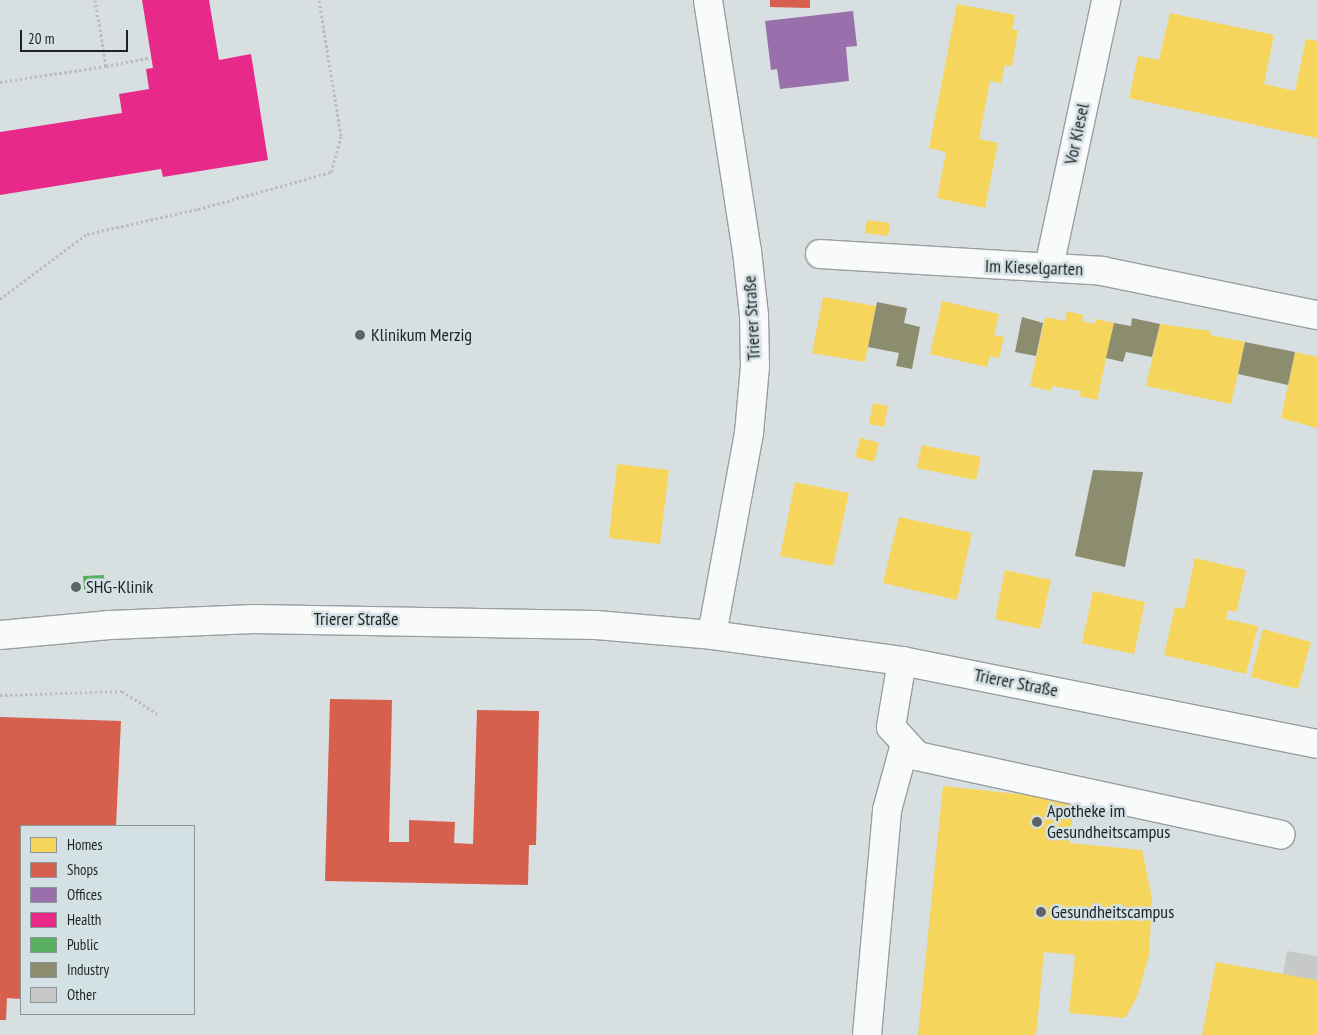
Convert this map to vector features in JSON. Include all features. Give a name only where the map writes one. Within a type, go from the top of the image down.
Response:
[{"type":"street","name":"Trierer Straße","points":[[708,0],[747,251],[754,315],[755,366],[748,433],[712,635]]},
{"type":"street","name":"Vor Kiesel","points":[[1049,267],[1106,0]]},
{"type":"street","name":"Im Kieselgarten","points":[[820,254],[1025,268],[1049,267],[1102,271],[1317,315]]},
{"type":"street","name":"Trierer Straße","points":[[0,634],[110,625],[283,619],[596,624],[712,635],[902,662],[1317,744]]},
{"type":"street","points":[[902,662],[891,727],[917,756],[1281,835]]},
{"type":"street","points":[[868,1035],[887,810],[905,744]]},
{"type":"path","points":[[95,0],[106,66]]},
{"type":"path","points":[[0,299],[86,234],[198,208],[331,172],[341,136],[319,0]]},
{"type":"path","points":[[0,82],[148,58]]},
{"type":"path","points":[[0,695],[122,691],[157,714]]},
{"type":"building: Homes","points":[[957,4],[1015,15],[1012,29],[1018,30],[1012,66],[1005,65],[1001,83],[990,81],[979,139],[998,143],[985,208],[937,198],[946,152],[929,148]]},
{"type":"building: Homes","points":[[1170,13],[1274,35],[1264,84],[1295,91],[1306,39],[1317,41],[1317,138],[1129,98],[1138,56],[1159,60]]},
{"type":"building: Homes","points":[[867,220],[890,223],[888,236],[865,233]]},
{"type":"building: Homes","points":[[823,297],[876,306],[865,362],[812,353]]},
{"type":"building: Homes","points":[[942,301],[999,314],[994,335],[1004,337],[999,358],[990,356],[987,367],[930,354]]},
{"type":"building: Homes","points":[[1067,311],[1083,315],[1082,321],[1095,324],[1096,319],[1114,323],[1097,400],[1079,396],[1081,391],[1052,386],[1051,391],[1030,386],[1045,317],[1065,321]]},
{"type":"building: Homes","points":[[1160,324],[1211,331],[1210,335],[1245,342],[1231,404],[1146,386]]},
{"type":"building: Homes","points":[[1295,352],[1317,357],[1317,428],[1281,418]]},
{"type":"building: Homes","points":[[873,403],[888,406],[884,427],[869,424]]},
{"type":"building: Homes","points":[[860,438],[879,443],[874,462],[855,457]]},
{"type":"building: Homes","points":[[922,445],[981,457],[976,480],[917,468]]},
{"type":"building: Homes","points":[[617,464],[669,470],[660,544],[609,538]]},
{"type":"building: Homes","points":[[795,482],[849,493],[833,566],[780,556]]},
{"type":"building: Homes","points":[[899,517],[972,533],[957,600],[883,583]]},
{"type":"building: Homes","points":[[1195,558],[1246,570],[1236,612],[1228,610],[1226,619],[1258,626],[1246,674],[1164,655],[1175,607],[1184,609]]},
{"type":"building: Homes","points":[[1005,570],[1051,580],[1040,629],[995,619]]},
{"type":"building: Homes","points":[[1093,591],[1145,602],[1134,654],[1082,643]]},
{"type":"building: Homes","points":[[1263,629],[1311,642],[1298,689],[1251,677]]},
{"type":"building: Homes","name":"Gesundheitscampus","points":[[943,786],[1074,800],[1070,843],[1142,850],[1152,898],[1149,955],[1137,997],[1125,1018],[1069,1013],[1075,955],[1044,952],[1036,1035],[918,1035]]},
{"type":"building: Homes","points":[[1216,962],[1317,980],[1317,1035],[1202,1035]]},
{"type":"building: Shops","points":[[770,0],[810,0],[810,8],[770,7]]},
{"type":"building: Shops","points":[[330,699],[392,700],[389,842],[409,842],[409,820],[455,822],[454,843],[473,844],[477,710],[539,711],[536,845],[529,845],[528,885],[325,881]]},
{"type":"building: Shops","points":[[0,717],[121,721],[116,825],[20,825],[20,999],[7,998],[6,1020],[0,1020]]},
{"type":"building: Offices","points":[[853,11],[857,46],[846,47],[849,81],[780,89],[777,69],[771,70],[765,21]]},
{"type":"building: Health","points":[[142,0],[209,0],[219,60],[251,54],[268,160],[163,177],[161,169],[0,195],[0,132],[122,113],[119,94],[149,89],[146,69],[153,68]]},
{"type":"building: Public","points":[[104,575],[105,588],[84,590],[83,576]]},
{"type":"building: Industry","points":[[877,302],[907,308],[904,323],[920,327],[912,369],[896,366],[899,353],[868,347]]},
{"type":"building: Industry","points":[[1022,317],[1043,323],[1036,356],[1015,352]]},
{"type":"building: Industry","points":[[1132,318],[1160,324],[1152,357],[1126,352],[1123,362],[1106,358],[1114,323],[1131,326]]},
{"type":"building: Industry","points":[[1245,342],[1295,352],[1288,385],[1238,374]]},
{"type":"building: Industry","points":[[1093,470],[1143,472],[1125,567],[1075,556]]},
{"type":"building: Other","points":[[1287,951],[1317,956],[1317,980],[1283,974]]},
{"type":"place","name":"Klinikum Merzig","points":[[360,335]]},
{"type":"place","name":"SHG-Klinik","points":[[76,587]]},
{"type":"place","name":"Apotheke im Gesundheitscampus","points":[[1037,822]]},
{"type":"place","name":"Gesundheitscampus","points":[[1041,912]]}]
